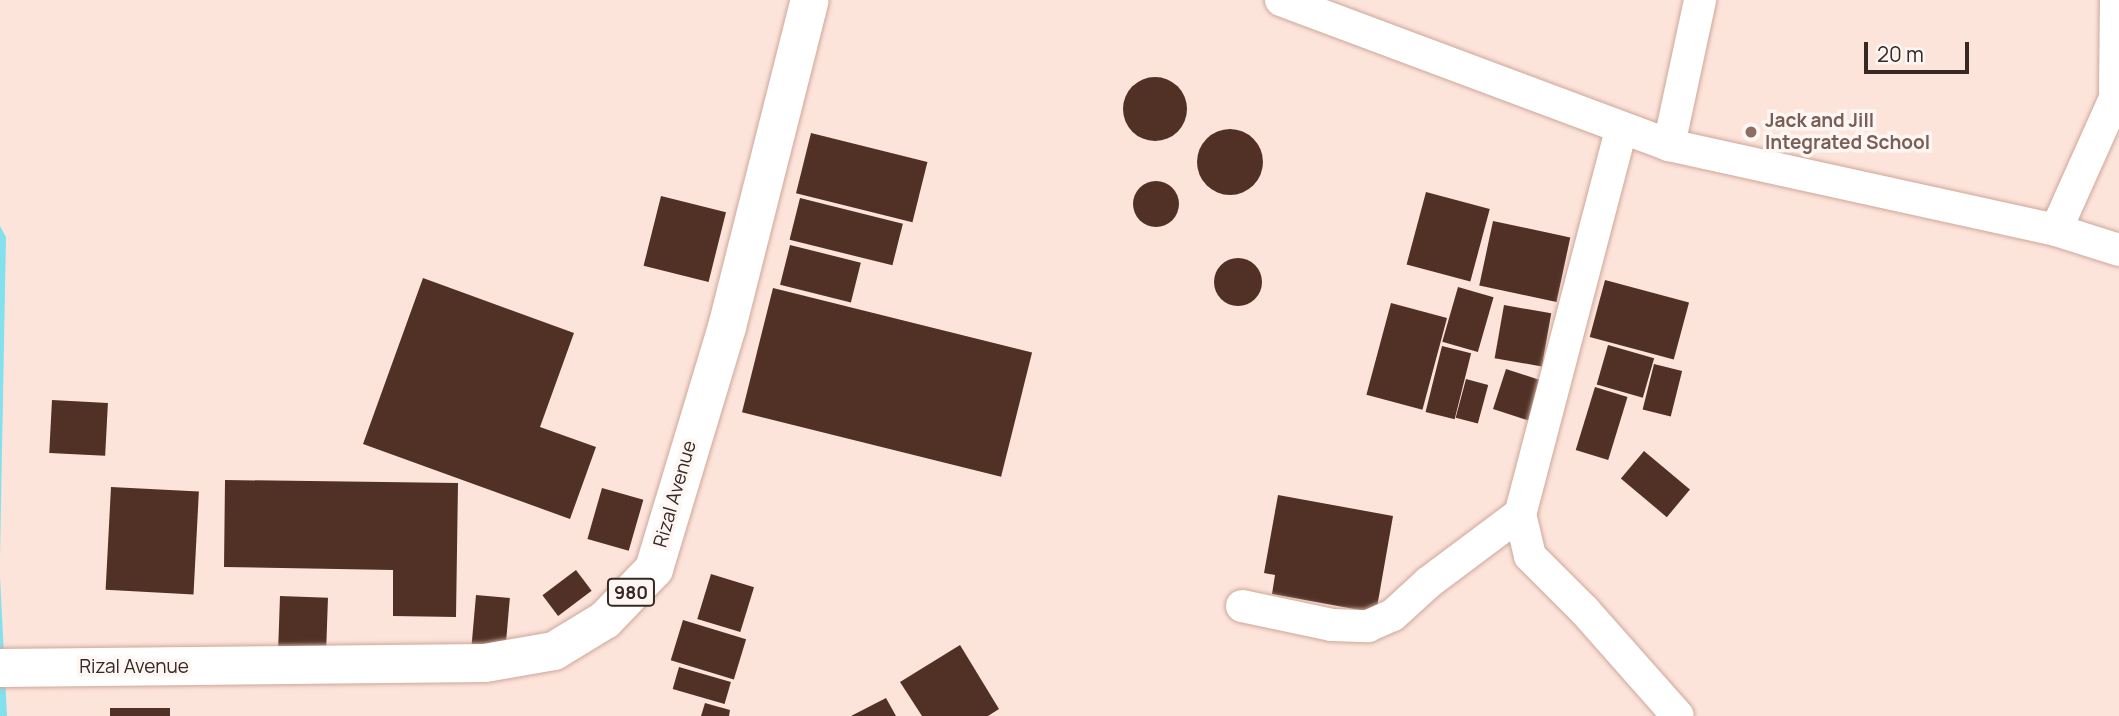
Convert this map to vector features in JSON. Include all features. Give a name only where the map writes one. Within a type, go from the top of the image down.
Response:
[{"type":"main road","name":"Rizal Avenue","points":[[15,668],[485,663],[554,651],[605,620],[654,569],[727,327],[810,0]]},
{"type":"street","points":[[1281,0],[1621,130],[1669,145],[2056,230],[2119,250]]},
{"type":"street","points":[[1669,145],[1700,0]]},
{"type":"street","points":[[2056,230],[2117,90],[2116,0]]},
{"type":"street","points":[[1621,130],[1520,514],[1530,556],[1585,611],[1678,716]]},
{"type":"street","points":[[1242,606],[1332,625],[1368,626],[1393,615],[1429,583],[1520,514]]},
{"type":"water","points":[[0,226],[6,237],[0,558]]},
{"type":"water","points":[[0,576],[7,716],[0,716]]},
{"type":"building","points":[[1155,77],[1173,83],[1181,91],[1187,109],[1181,127],[1173,135],[1155,141],[1137,135],[1129,127],[1123,109],[1129,91],[1137,83]]},
{"type":"building","points":[[1224,129],[1236,129],[1248,134],[1258,144],[1263,162],[1261,175],[1248,190],[1236,195],[1224,195],[1212,190],[1202,180],[1197,168],[1197,156],[1202,144],[1212,134]]},
{"type":"building","points":[[811,133],[927,162],[912,222],[796,193]]},
{"type":"building","points":[[1156,181],[1172,188],[1179,204],[1172,220],[1156,227],[1140,220],[1133,204],[1140,188]]},
{"type":"building","points":[[1426,192],[1490,209],[1470,282],[1407,264]]},
{"type":"building","points":[[661,196],[726,212],[709,282],[644,266]]},
{"type":"building","points":[[800,198],[903,224],[892,265],[790,240]]},
{"type":"building","points":[[1493,221],[1570,237],[1557,302],[1479,286]]},
{"type":"building","points":[[790,245],[861,263],[851,302],[780,285]]},
{"type":"building","points":[[1238,258],[1255,265],[1262,282],[1255,299],[1238,306],[1221,299],[1214,282],[1221,265]]},
{"type":"building","points":[[423,278],[574,333],[540,427],[596,447],[570,519],[363,444]]},
{"type":"building","points":[[1605,280],[1689,303],[1674,360],[1590,337]]},
{"type":"building","points":[[1458,287],[1494,297],[1478,352],[1442,342]]},
{"type":"building","points":[[773,288],[1032,353],[1001,477],[742,412]]},
{"type":"building","points":[[1391,303],[1447,318],[1422,410],[1366,395]]},
{"type":"building","points":[[1504,305],[1551,313],[1542,367],[1495,358]]},
{"type":"building","points":[[1608,345],[1654,358],[1643,398],[1597,384]]},
{"type":"building","points":[[1442,346],[1471,353],[1455,419],[1426,412]]},
{"type":"building","points":[[1654,364],[1682,371],[1671,417],[1643,410]]},
{"type":"building","points":[[1506,369],[1549,383],[1536,423],[1493,409]]},
{"type":"building","points":[[1466,379],[1488,385],[1478,424],[1456,418]]},
{"type":"building","points":[[1595,387],[1628,397],[1608,460],[1576,450]]},
{"type":"building","points":[[52,400],[108,403],[105,456],[49,453]]},
{"type":"building","points":[[1644,451],[1690,490],[1667,517],[1621,479]]},
{"type":"building","points":[[225,480],[458,483],[456,617],[393,616],[393,570],[224,567]]},
{"type":"building","points":[[111,487],[199,492],[193,594],[106,590]]},
{"type":"building","points":[[602,488],[643,500],[629,551],[587,539]]},
{"type":"building","points":[[1278,495],[1393,516],[1376,613],[1272,594],[1275,575],[1264,573]]},
{"type":"building","points":[[576,570],[592,591],[558,616],[542,595]]},
{"type":"building","points":[[711,574],[754,587],[740,632],[697,619]]},
{"type":"building","points":[[476,595],[510,598],[505,649],[472,646]]},
{"type":"building","points":[[280,596],[328,598],[326,652],[278,650]]},
{"type":"building","points":[[683,620],[746,639],[734,679],[671,660]]},
{"type":"building","points":[[960,645],[999,709],[988,716],[922,716],[900,682]]},
{"type":"building","points":[[679,667],[731,682],[725,704],[673,689]]},
{"type":"building","points":[[886,698],[896,716],[851,716]]},
{"type":"building","points":[[705,703],[730,710],[729,716],[701,716]]},
{"type":"building","points":[[110,708],[170,708],[170,716],[110,716]]},
{"type":"place","name":"Jack and Jill Integrated School","points":[[1751,132]]}]
